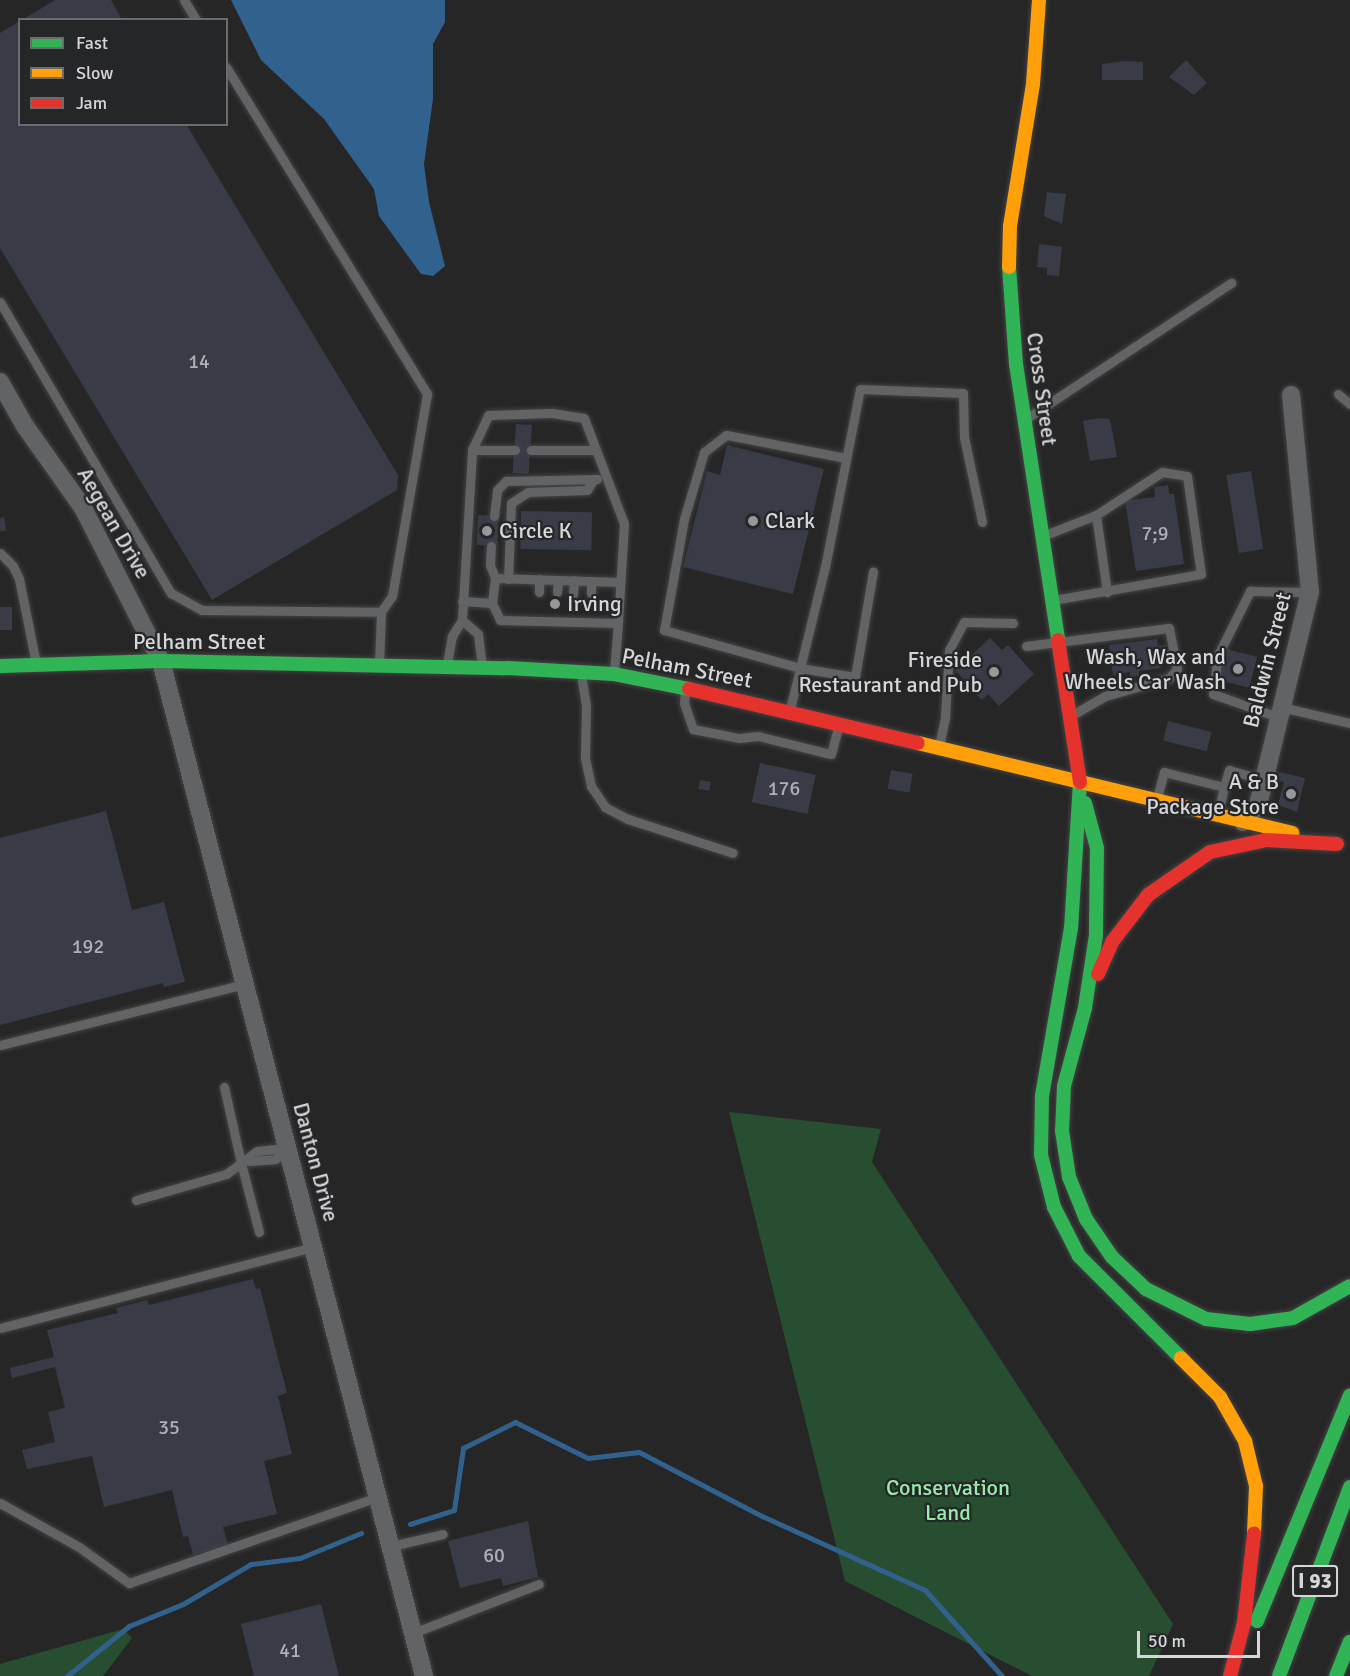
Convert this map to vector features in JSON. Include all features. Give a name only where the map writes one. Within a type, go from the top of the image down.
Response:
[{"type":"main road","name":"Cross Street","points":[[1039,0],[1034,74],[1009,248],[1011,317],[1080,782]]},
{"type":"main road","name":"Pelham Street","points":[[0,666],[161,661],[580,671],[614,674],[790,711],[1343,845]]},
{"type":"main road","points":[[1080,782],[1097,848],[1096,935],[1084,1008],[1064,1086],[1064,1154],[1077,1198],[1112,1257],[1165,1301],[1186,1312],[1228,1323],[1250,1324],[1293,1318],[1313,1310],[1350,1286]]},
{"type":"main road","points":[[1080,782],[1071,928],[1042,1096],[1041,1155],[1054,1207],[1079,1256],[1220,1397],[1250,1455],[1257,1501],[1253,1569],[1244,1623],[1230,1676]]},
{"type":"main road","points":[[1084,1008],[1112,942],[1138,906],[1172,874],[1210,852],[1245,842],[1343,845]]},
{"type":"main road","points":[[1235,1676],[1350,1395]]},
{"type":"main road","name":"I 93","points":[[1279,1676],[1350,1487]]},
{"type":"main road","points":[[1336,1676],[1350,1642]]},
{"type":"street","name":"Aegean Drive","points":[[0,382],[25,426],[83,508],[161,661]]},
{"type":"street","name":"Baldwin Street","points":[[1243,822],[1258,805],[1310,592],[1292,395]]},
{"type":"street","name":"Danton Drive","points":[[161,661],[424,1676]]},
{"type":"lane","points":[[184,0],[195,18]]},
{"type":"lane","points":[[228,70],[427,394],[392,596],[381,612],[379,666]]},
{"type":"lane","points":[[1025,419],[1231,284]]},
{"type":"lane","points":[[0,302],[171,593],[202,610],[381,612]]},
{"type":"lane","points":[[790,711],[860,388],[963,393],[964,437],[982,522]]},
{"type":"lane","points":[[1338,394],[1350,404]]},
{"type":"lane","points":[[447,668],[452,636],[462,620],[472,450],[488,415],[552,413],[584,418],[624,524],[614,674]]},
{"type":"lane","points":[[846,458],[726,435],[704,452],[684,519],[664,630],[800,668],[855,677],[873,572]]},
{"type":"lane","points":[[472,450],[515,450]]},
{"type":"lane","points":[[531,450],[597,450]]},
{"type":"lane","points":[[1042,536],[1096,515],[1162,472],[1187,476],[1201,574],[1052,600]]},
{"type":"lane","points":[[494,516],[497,490],[506,481],[608,478]]},
{"type":"lane","points":[[508,579],[511,503],[528,492],[587,490],[594,479]]},
{"type":"lane","points":[[1096,515],[1107,592]]},
{"type":"lane","points":[[491,546],[490,565],[495,578],[492,603],[500,620],[618,622]]},
{"type":"lane","points":[[0,552],[13,566],[20,579],[37,665]]},
{"type":"lane","points":[[495,578],[620,582]]},
{"type":"lane","points":[[522,579],[522,591]]},
{"type":"lane","points":[[539,579],[539,592]]},
{"type":"lane","points":[[557,592],[558,580]]},
{"type":"lane","points":[[573,594],[574,580]]},
{"type":"lane","points":[[591,581],[591,593]]},
{"type":"lane","points":[[1310,592],[1250,591],[1218,655],[1213,694],[1280,712],[1350,723]]},
{"type":"lane","points":[[462,601],[492,603]]},
{"type":"lane","points":[[522,608],[522,620]]},
{"type":"lane","points":[[538,621],[539,610]]},
{"type":"lane","points":[[557,610],[557,621]]},
{"type":"lane","points":[[573,610],[573,621]]},
{"type":"lane","points":[[591,611],[591,622]]},
{"type":"lane","points":[[462,620],[478,634],[483,669]]},
{"type":"lane","points":[[938,748],[945,717],[949,650],[964,622],[1013,623]]},
{"type":"lane","points":[[1026,646],[1169,628],[1177,669],[1169,678],[1105,696],[1070,716]]},
{"type":"lane","points":[[580,671],[586,706],[585,758],[591,786],[605,807],[628,819],[733,854]]},
{"type":"lane","points":[[686,688],[684,703],[693,729],[739,738],[758,736],[831,754],[839,723]]},
{"type":"lane","points":[[1217,815],[1229,770],[1263,780]]},
{"type":"lane","points":[[1156,801],[1164,772],[1224,787]]},
{"type":"lane","points":[[0,1045],[245,984]]},
{"type":"lane","points":[[224,1087],[245,1162],[259,1232]]},
{"type":"lane","points":[[136,1200],[226,1174],[245,1162],[275,1159],[288,1148]]},
{"type":"lane","points":[[0,1328],[313,1247]]},
{"type":"lane","points":[[0,1503],[79,1547],[129,1583],[378,1497]]},
{"type":"lane","points":[[391,1546],[443,1534]]},
{"type":"lane","points":[[413,1633],[538,1584]]},
{"type":"green space","name":"Conservation Land","points":[[729,1112],[881,1129],[872,1162],[1173,1624],[1149,1676],[1032,1676],[845,1581]]},
{"type":"green space","points":[[123,1629],[132,1638],[103,1676],[0,1676],[0,1664]]},
{"type":"water","points":[[231,0],[445,0],[445,22],[433,44],[433,99],[424,164],[429,202],[445,266],[433,276],[421,274],[379,216],[374,189],[324,119],[261,60]]},
{"type":"building","points":[[55,0],[111,0],[121,18],[25,18]]},
{"type":"building","points":[[18,22],[18,126],[187,126],[398,475],[397,490],[212,600],[0,248],[0,33]]},
{"type":"building","points":[[1186,60],[1207,83],[1194,95],[1169,77]]},
{"type":"building","points":[[1124,61],[1143,62],[1143,80],[1102,80],[1102,64]]},
{"type":"building","points":[[1047,192],[1066,194],[1062,224],[1044,216]]},
{"type":"building","points":[[1039,244],[1062,247],[1059,276],[1047,275],[1047,268],[1037,267]]},
{"type":"building","points":[[1099,418],[1110,419],[1117,457],[1090,461],[1083,421]]},
{"type":"building","points":[[516,424],[532,425],[529,474],[513,473]]},
{"type":"building","name":"Clark","points":[[727,445],[824,469],[793,594],[683,567],[707,471],[720,475]]},
{"type":"building","points":[[1251,471],[1263,549],[1239,553],[1226,475]]},
{"type":"building","points":[[1168,485],[1169,494],[1174,494],[1184,564],[1136,571],[1125,501],[1155,497],[1154,487]]},
{"type":"building","name":"Circle K","points":[[521,511],[592,512],[591,550],[520,549]]},
{"type":"building","name":"Circle K","points":[[478,515],[499,516],[497,546],[476,545]]},
{"type":"building","points":[[4,517],[6,531],[0,531],[0,518]]},
{"type":"building","points":[[0,607],[12,607],[12,630],[0,630]]},
{"type":"building","name":"Fireside Restaurant and Pub","points":[[990,638],[1002,650],[1008,645],[1034,674],[999,706],[988,694],[982,700],[955,670]]},
{"type":"building","points":[[1157,639],[1158,646],[1169,644],[1172,660],[1160,662],[1161,668],[1139,671],[1139,676],[1130,677],[1130,672],[1113,675],[1109,645]]},
{"type":"building","name":"Wash, Wax and Wheels Car Wash","points":[[1226,649],[1257,657],[1249,688],[1218,680]]},
{"type":"building","points":[[1168,721],[1212,732],[1207,751],[1163,740]]},
{"type":"building","points":[[760,763],[816,775],[807,814],[752,802]]},
{"type":"building","points":[[891,770],[913,774],[909,793],[888,789]]},
{"type":"building","name":"A & B Package Store","points":[[1279,772],[1305,778],[1297,812],[1278,805],[1284,782],[1277,781]]},
{"type":"building","points":[[700,780],[711,782],[709,791],[698,789]]},
{"type":"building","points":[[106,811],[132,910],[164,902],[185,982],[164,987],[163,983],[0,1025],[0,838]]},
{"type":"building","points":[[253,1279],[256,1289],[260,1288],[287,1393],[278,1396],[292,1454],[264,1461],[277,1514],[223,1527],[228,1546],[193,1555],[188,1536],[183,1537],[172,1490],[104,1507],[92,1456],[27,1469],[22,1450],[55,1442],[48,1412],[65,1408],[55,1367],[12,1378],[10,1368],[54,1357],[47,1330],[118,1313],[116,1308],[147,1300],[149,1305]]},
{"type":"building","points":[[528,1521],[538,1577],[503,1586],[501,1578],[460,1588],[448,1541]]},
{"type":"building","points":[[321,1604],[339,1676],[254,1676],[241,1624]]},
{"type":"waterway","points":[[410,1524],[454,1510],[463,1448],[515,1422],[588,1458],[639,1452],[762,1516],[925,1590],[1002,1676]]},
{"type":"waterway","points":[[67,1676],[129,1626],[183,1604],[251,1564],[300,1558],[361,1533]]},
{"type":"traffic: fast","points":[[1009,267],[1016,364],[1058,640]]},
{"type":"traffic: fast","points":[[0,666],[161,661],[508,668],[614,674],[689,689]]},
{"type":"traffic: fast","points":[[1080,782],[1071,928],[1042,1096],[1041,1155],[1054,1207],[1079,1256],[1181,1358]]},
{"type":"traffic: fast","points":[[1085,803],[1097,848],[1096,935],[1085,1008],[1064,1086],[1062,1131],[1069,1177],[1086,1219],[1112,1257],[1146,1289],[1206,1319],[1250,1324],[1293,1318],[1350,1286]]},
{"type":"traffic: fast","points":[[1257,1621],[1350,1395]]},
{"type":"traffic: fast","points":[[1279,1676],[1350,1487]]},
{"type":"traffic: fast","points":[[1336,1676],[1350,1642]]},
{"type":"traffic: slow","points":[[1009,267],[1010,226],[1033,84],[1039,0]]},
{"type":"traffic: slow","points":[[918,743],[1292,833]]},
{"type":"traffic: slow","points":[[1181,1358],[1220,1397],[1245,1441],[1256,1486],[1254,1534]]},
{"type":"traffic: jam","points":[[1058,640],[1080,782]]},
{"type":"traffic: jam","points":[[689,689],[918,743]]},
{"type":"traffic: jam","points":[[1098,974],[1112,942],[1148,895],[1210,852],[1266,840],[1337,844]]},
{"type":"traffic: jam","points":[[1230,1676],[1244,1623],[1254,1534]]},
{"type":"place","name":"Clark","points":[[753,521]]},
{"type":"place","name":"Circle K","points":[[487,531]]},
{"type":"place","name":"Irving","points":[[555,604]]},
{"type":"place","name":"Wash, Wax and Wheels Car Wash","points":[[1238,669]]},
{"type":"place","name":"Fireside Restaurant and Pub","points":[[994,672]]},
{"type":"place","name":"A & B Package Store","points":[[1291,794]]}]
